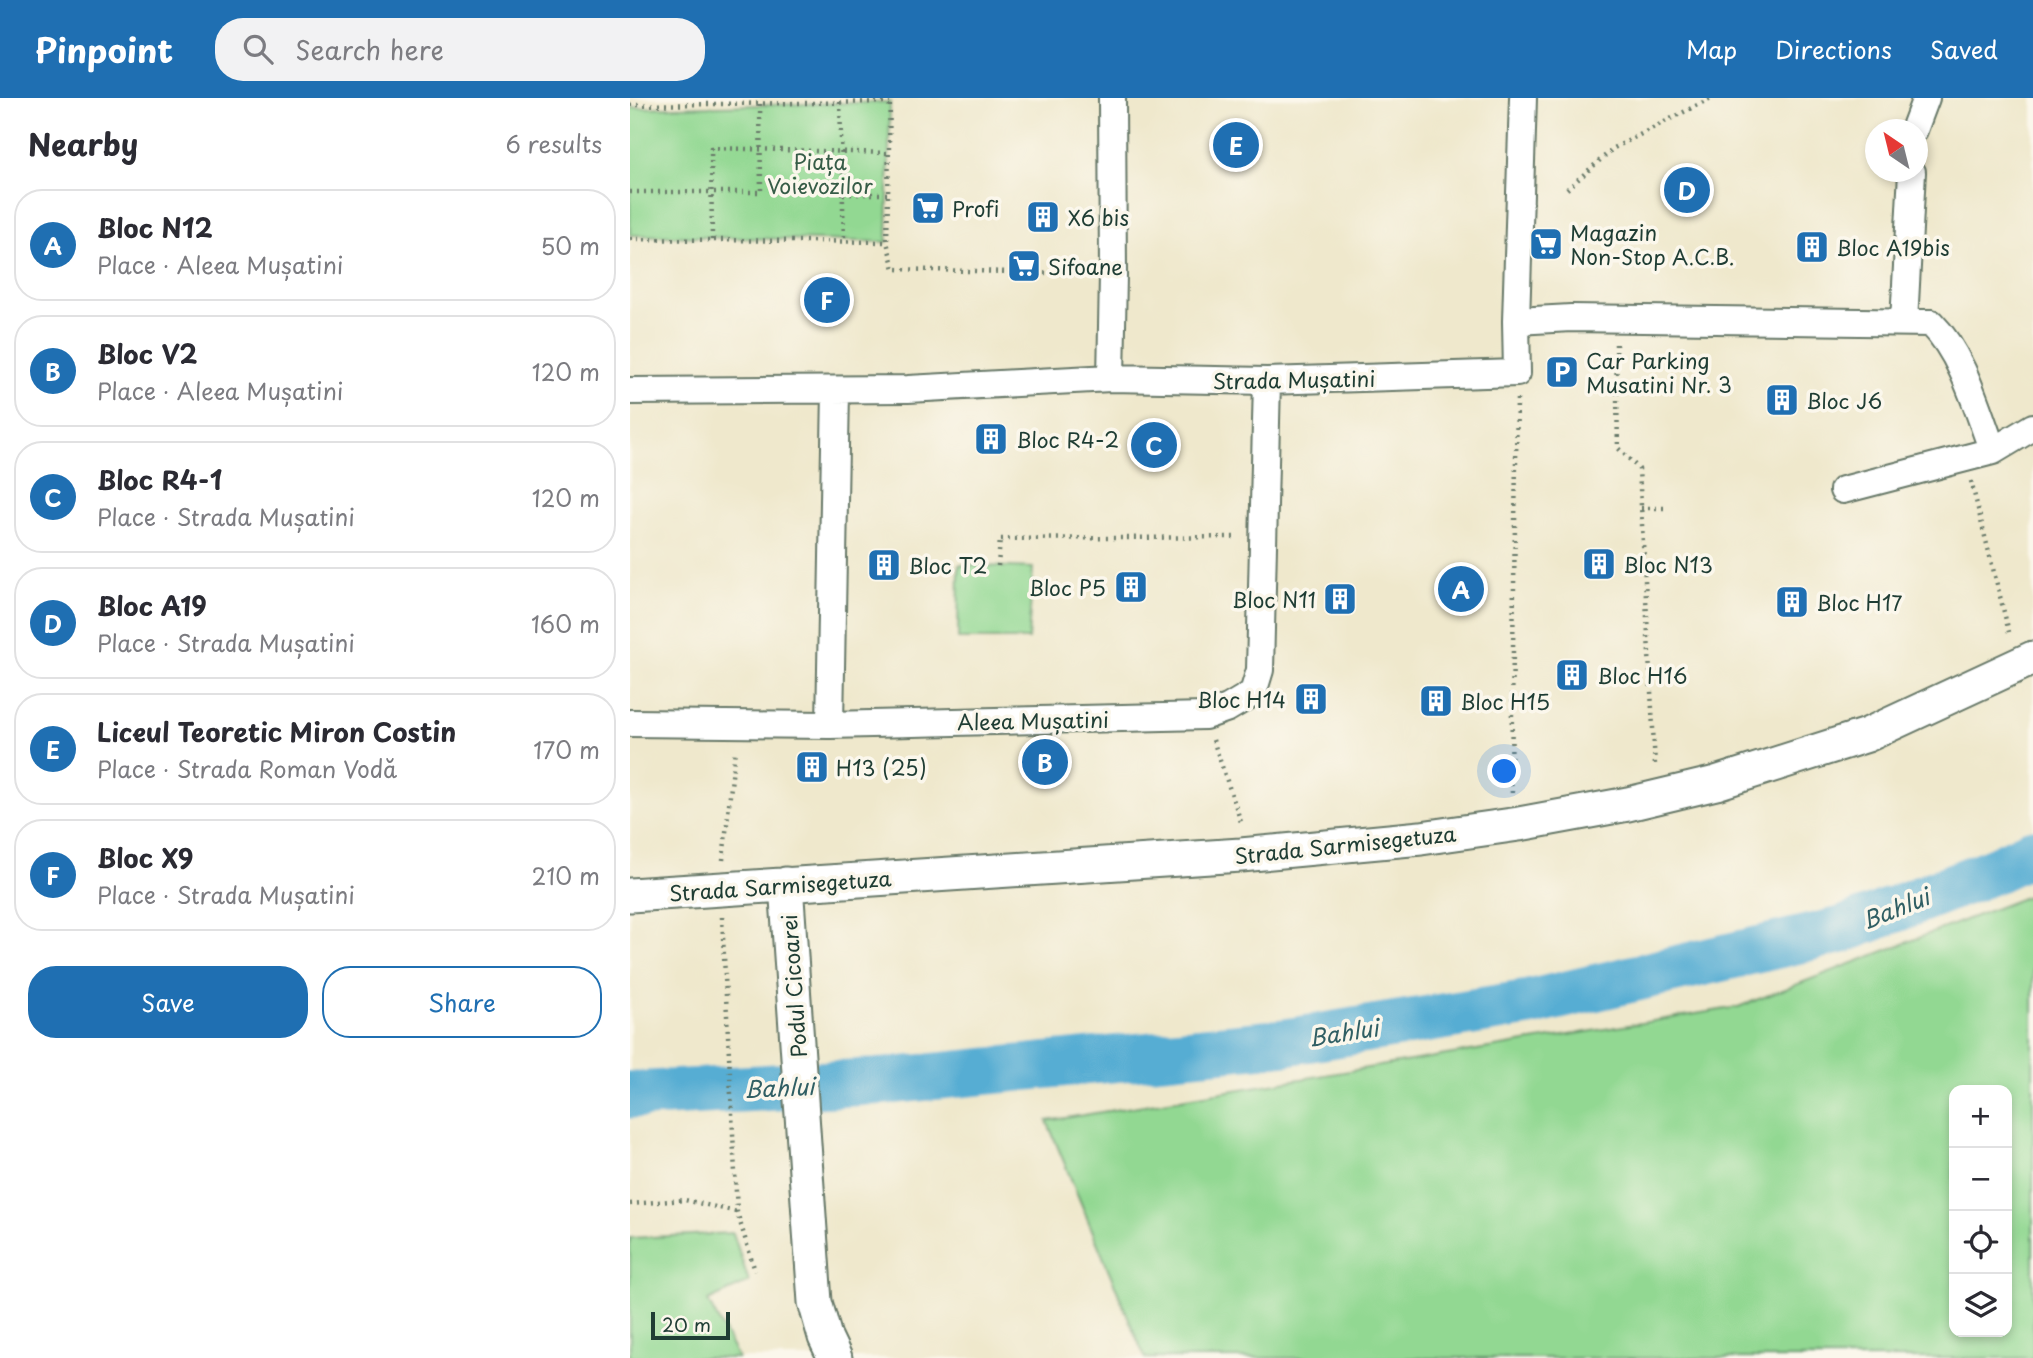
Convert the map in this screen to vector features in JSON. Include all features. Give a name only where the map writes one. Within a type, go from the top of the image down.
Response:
[{"type":"street","points":[[1111,378],[1112,98]]},
{"type":"street","points":[[1517,373],[1516,321],[1523,98]]},
{"type":"street","points":[[1918,119],[1926,98]]},
{"type":"street","points":[[1904,322],[1911,182]]},
{"type":"street","points":[[1516,321],[1616,319],[1931,323],[1944,335],[1954,351],[1993,452]]},
{"type":"street","name":"Strada Mușatini","points":[[630,391],[908,389],[1111,378],[1267,381],[1517,373]]},
{"type":"street","name":"Aleea Mușatini","points":[[830,725],[1205,716],[1228,708],[1253,693],[1260,670],[1267,381]]},
{"type":"street","points":[[630,723],[830,725],[836,390]]},
{"type":"street","points":[[1843,490],[1993,452],[2033,427]]},
{"type":"street","name":"Strada Sarmisegetuza","points":[[630,895],[722,874],[786,884],[1255,854],[1421,838],[1587,811],[1716,783],[1867,735],[2033,658]]},
{"type":"street","name":"Podul Cicoarei","points":[[786,884],[815,1302],[825,1337],[835,1358]]},
{"type":"path","points":[[1567,189],[1614,148],[1711,98]]},
{"type":"path","points":[[630,105],[890,100],[887,242],[894,270],[1113,275]]},
{"type":"path","points":[[841,102],[844,242]]},
{"type":"path","points":[[630,192],[761,192],[760,103]]},
{"type":"path","points":[[712,240],[711,148],[889,153]]},
{"type":"path","points":[[843,194],[888,194]]},
{"type":"path","points":[[630,239],[887,242]]},
{"type":"path","points":[[1616,319],[1618,448],[1639,469],[1655,765]]},
{"type":"path","points":[[1513,793],[1511,774],[1517,373]]},
{"type":"path","points":[[1966,460],[2009,632]]},
{"type":"path","points":[[1641,508],[1664,508]]},
{"type":"path","points":[[998,566],[1000,539],[1263,537]]},
{"type":"path","points":[[1205,716],[1241,822]]},
{"type":"path","points":[[738,724],[722,874],[737,1212],[755,1271]]},
{"type":"path","points":[[630,1204],[685,1200],[737,1212]]},
{"type":"green space","name":"Piața Voievozilor","points":[[890,102],[887,242],[630,235],[630,108]]},
{"type":"green space","points":[[959,565],[1033,568],[1028,639],[958,639]]},
{"type":"green space","points":[[2033,894],[2033,1358],[1145,1358],[1047,1121],[1738,1007]]},
{"type":"green space","points":[[733,1233],[749,1282],[708,1301],[738,1358],[630,1358],[630,1238]]},
{"type":"waterway","name":"Bahlui","points":[[630,1095],[887,1081],[1286,1042],[1529,1003],[1842,930],[1995,870],[2033,852]]},
{"type":"place","name":"Liceul Teoretic Miron Costin","points":[[1236,145]]},
{"type":"place","name":"Bloc A19","points":[[1687,190]]},
{"type":"place","name":"Profi","points":[[928,208]]},
{"type":"place","name":"X6 bis","points":[[1043,217]]},
{"type":"place","name":"Magazin Non-Stop A.C.B.","points":[[1546,244]]},
{"type":"place","name":"Bloc A19bis","points":[[1812,247]]},
{"type":"place","name":"Sifoane","points":[[1024,266]]},
{"type":"place","name":"Bloc X9","points":[[827,300]]},
{"type":"place","name":"Car Parking Musatini Nr. 3","points":[[1562,372]]},
{"type":"place","name":"Bloc J6","points":[[1782,400]]},
{"type":"place","name":"Bloc R4-2","points":[[991,439]]},
{"type":"place","name":"Bloc R4-1","points":[[1154,445]]},
{"type":"place","name":"Bloc N13","points":[[1599,564]]},
{"type":"place","name":"Bloc T2","points":[[884,565]]},
{"type":"place","name":"Bloc P5","points":[[1131,587]]},
{"type":"place","name":"Bloc N12","points":[[1461,589]]},
{"type":"place","name":"Bloc N11","points":[[1340,599]]},
{"type":"place","name":"Bloc H17","points":[[1792,602]]},
{"type":"place","name":"Bloc H16","points":[[1572,675]]},
{"type":"place","name":"Bloc H14","points":[[1311,699]]},
{"type":"place","name":"Bloc H15","points":[[1436,701]]},
{"type":"place","name":"Bloc V2","points":[[1045,762]]},
{"type":"place","name":"H13 (25)","points":[[812,767]]}]
